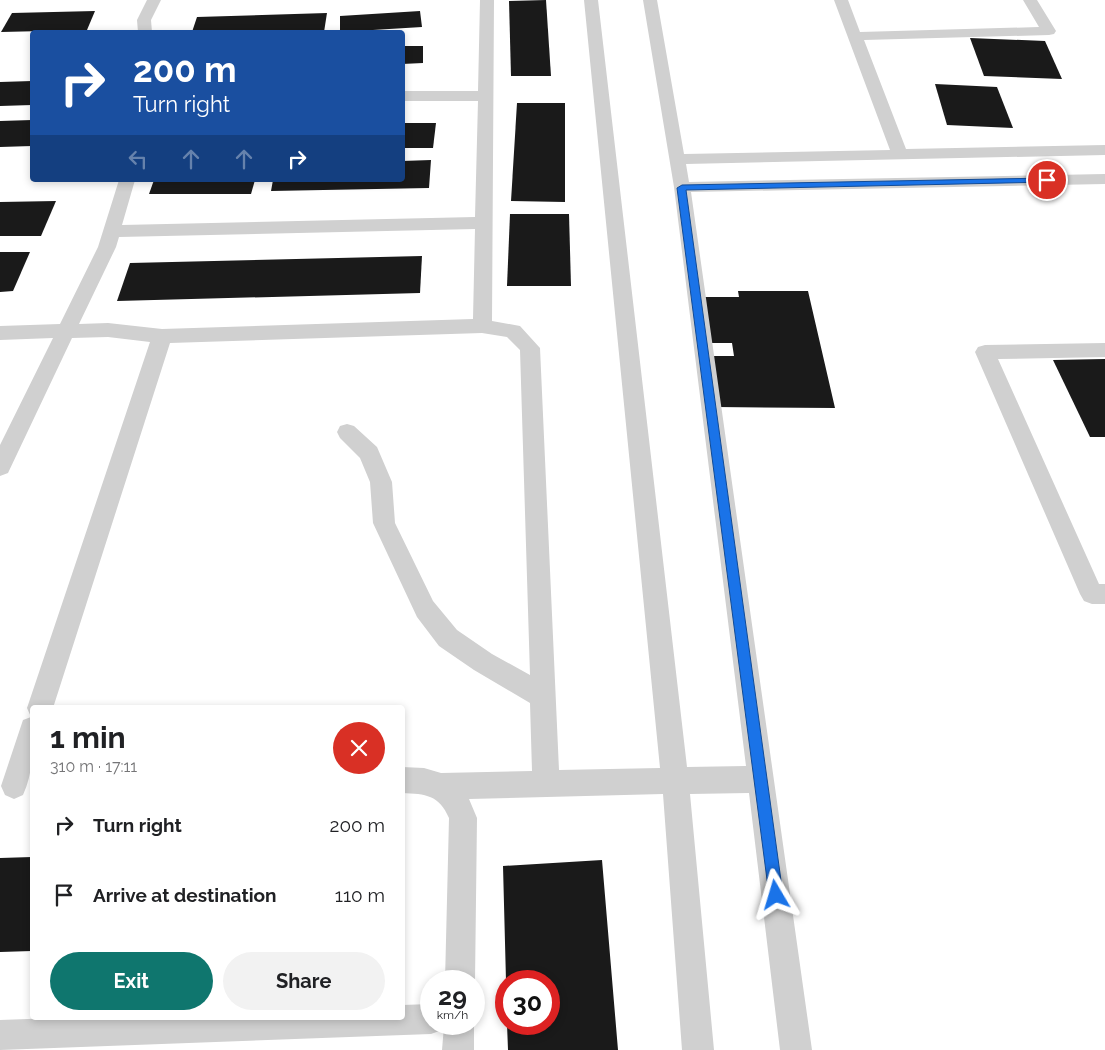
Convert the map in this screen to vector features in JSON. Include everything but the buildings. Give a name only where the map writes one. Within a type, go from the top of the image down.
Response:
[{"type":"street","points":[[145,30],[144,20],[154,0]]},
{"type":"street","points":[[482,326],[487,0]]},
{"type":"street","points":[[590,0],[675,781],[698,1050]]},
{"type":"street","points":[[650,0],[682,188],[796,1050]]},
{"type":"street","points":[[841,0],[900,154]]},
{"type":"street","points":[[855,36],[1049,31],[1030,0]]},
{"type":"street","points":[[405,96],[485,96]]},
{"type":"street","points":[[676,159],[1105,150]]},
{"type":"street","points":[[682,188],[1105,179]]},
{"type":"street","points":[[0,467],[107,247],[126,182]]},
{"type":"street","points":[[112,231],[483,223]]},
{"type":"street","points":[[0,333],[108,330],[162,336],[482,326],[513,331],[530,348],[546,784]]},
{"type":"street","points":[[41,705],[162,336]]},
{"type":"street","points":[[1105,350],[985,352],[1092,594],[1105,594]]},
{"type":"street","points":[[347,432],[369,453],[381,482],[384,523],[424,609],[448,638],[483,662],[542,696]]},
{"type":"street","points":[[15,786],[30,736]]},
{"type":"street","points":[[405,780],[425,780],[442,786],[761,779]]},
{"type":"street","points":[[442,786],[459,806],[463,818],[460,970]]},
{"type":"street","points":[[405,1020],[420,1019]]},
{"type":"street","points":[[0,1035],[404,1020]]},
{"type":"street","points":[[458,1050],[459,1035]]},
{"type":"route","points":[[776,895],[682,188],[1047,180]]}]
